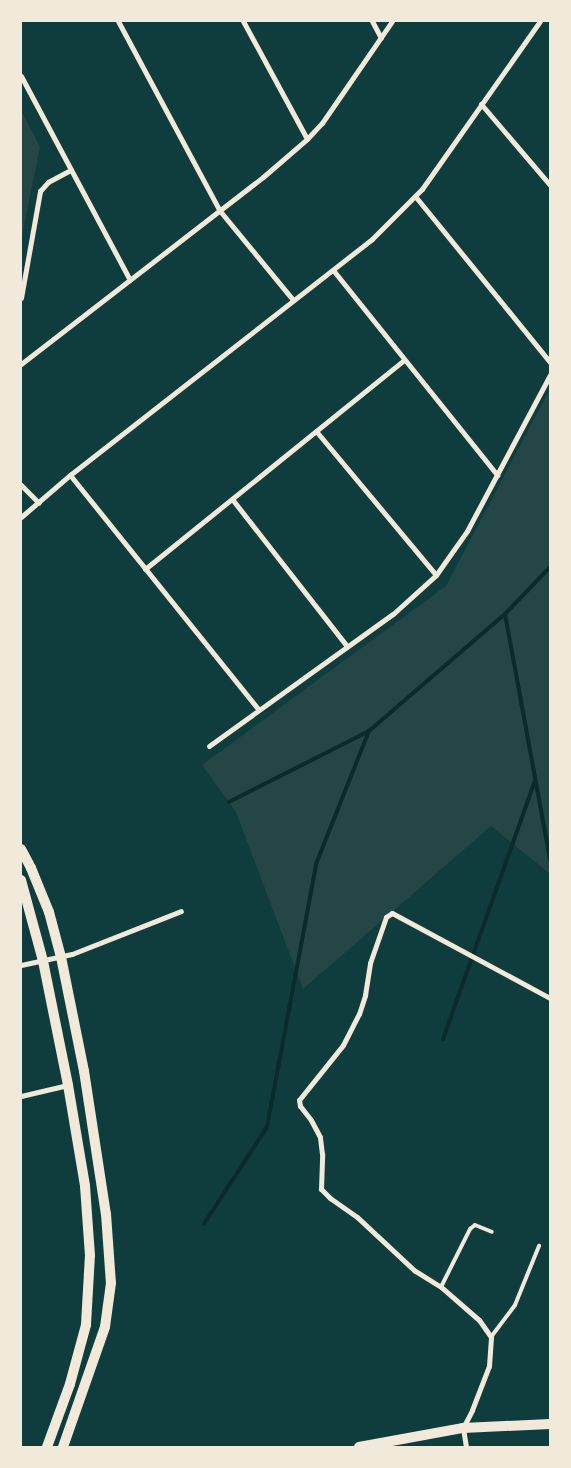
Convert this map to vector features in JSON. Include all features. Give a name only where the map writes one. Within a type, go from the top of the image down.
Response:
[{"type":"main road","points":[[21,849],[32,868],[49,912],[61,957],[84,1070],[106,1214],[111,1283],[105,1328],[63,1447]]},
{"type":"main road","points":[[21,880],[43,961],[68,1086],[86,1201],[90,1274],[86,1325],[70,1384],[47,1447]]},
{"type":"main road","points":[[359,1447],[462,1428],[550,1424]]},
{"type":"street","points":[[118,21],[220,211],[293,300]]},
{"type":"street","points":[[243,21],[308,139]]},
{"type":"street","points":[[372,21],[381,38]]},
{"type":"street","points":[[21,364],[220,211],[308,139],[322,123],[392,21]]},
{"type":"street","points":[[21,517],[70,475],[372,239],[415,196],[438,168],[540,21]]},
{"type":"street","points":[[21,76],[130,280]]},
{"type":"street","points":[[481,104],[550,185]]},
{"type":"street","points":[[21,298],[40,191],[48,182],[71,170]]},
{"type":"street","points":[[415,196],[550,362]]},
{"type":"street","points":[[333,270],[497,475]]},
{"type":"street","points":[[145,569],[404,360]]},
{"type":"street","points":[[209,746],[258,709],[393,614],[436,575],[467,531],[550,375]]},
{"type":"street","points":[[316,431],[436,575]]},
{"type":"street","points":[[70,475],[258,709]]},
{"type":"street","points":[[21,485],[39,503]]},
{"type":"street","points":[[232,499],[347,646]]},
{"type":"street","points":[[21,965],[61,957],[124,936],[181,911]]},
{"type":"street","points":[[466,1447],[462,1428],[472,1410],[489,1366],[491,1337],[479,1320],[440,1287],[415,1271],[357,1217],[330,1198],[321,1189],[322,1154],[320,1137],[311,1120],[300,1106],[300,1095],[343,1045],[359,1014],[370,963],[386,917],[392,912],[550,998]]},
{"type":"street","points":[[21,1096],[68,1086]]},
{"type":"lane","points":[[440,1287],[470,1229],[475,1225],[492,1232]]},
{"type":"lane","points":[[491,1337],[515,1305],[539,1246]]},
{"type":"shaded area","points":[[21,110],[40,147],[21,241]]},
{"type":"shaded area","points":[[550,389],[550,874],[491,826],[303,989],[236,812],[202,765],[446,586]]},
{"type":"waterway","points":[[229,802],[369,731],[505,614],[550,567]]},
{"type":"waterway","points":[[505,614],[550,860]]},
{"type":"waterway","points":[[204,1224],[267,1127],[316,864],[369,731]]},
{"type":"waterway","points":[[443,1039],[535,781]]}]
